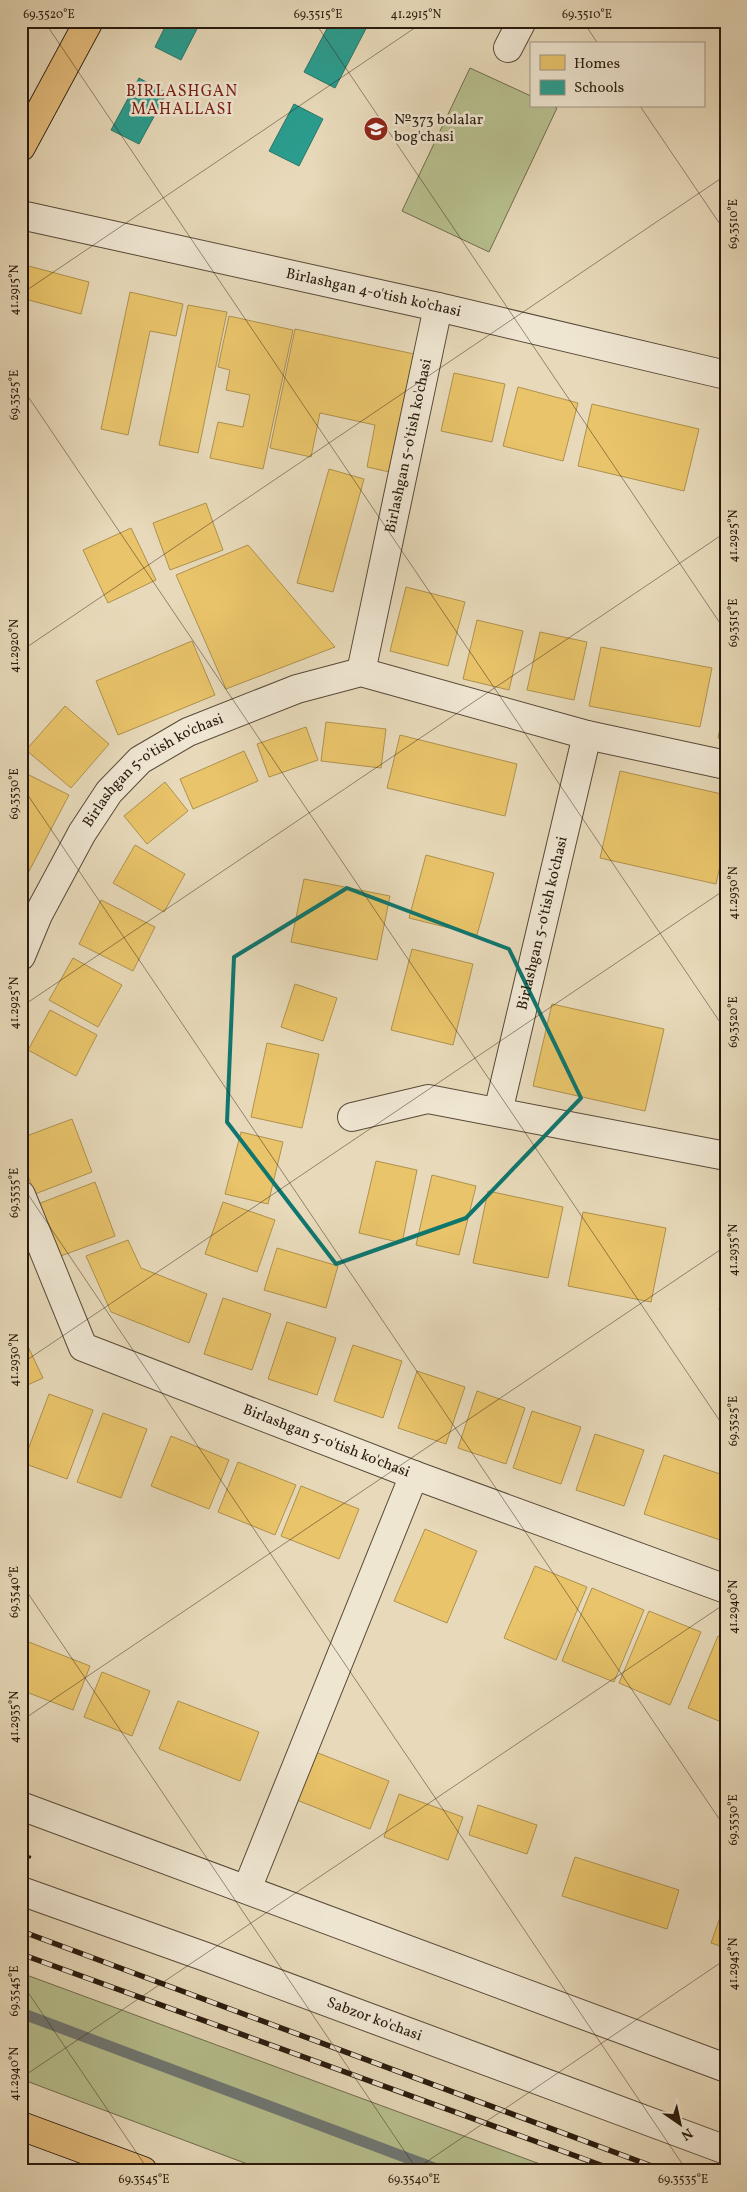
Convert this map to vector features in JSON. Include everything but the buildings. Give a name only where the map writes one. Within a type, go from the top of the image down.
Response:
[{"type":"main road","points":[[21,147],[89,21]]},
{"type":"main road","points":[[21,2126],[143,2171]]},
{"type":"street","points":[[508,48],[522,21]]},
{"type":"street","name":"Birlashgan 4-o'tish ko'chasi","points":[[21,215],[438,307],[726,375]]},
{"type":"street","name":"Birlashgan 5-o'tish ko'chasi","points":[[21,956],[30,911],[104,800],[140,760],[188,732],[237,712],[297,689],[361,672],[438,307]]},
{"type":"street","points":[[361,672],[588,735],[726,765]]},
{"type":"street","name":"Birlashgan 5-o'tish ko'chasi","points":[[498,1112],[588,735]]},
{"type":"street","points":[[352,1117],[428,1099],[726,1156]]},
{"type":"street","name":"Birlashgan 5-o'tish ko'chasi","points":[[22,1197],[83,1347],[414,1475],[726,1589]]},
{"type":"street","points":[[247,1889],[414,1475]]},
{"type":"street","points":[[21,1806],[726,2068]]},
{"type":"street","name":"Sabzor ko'chasi","points":[[21,1891],[726,2150]]},
{"type":"highlighted area","points":[[347,888],[509,949],[581,1098],[466,1218],[336,1264],[227,1122],[234,957]]},
{"type":"green space","points":[[470,68],[530,96],[530,108],[557,108],[489,252],[402,211]]},
{"type":"green space","points":[[21,1973],[559,2171],[266,2171],[21,2079]]},
{"type":"waterway","points":[[21,2013],[442,2171]]},
{"type":"railway","points":[[21,1931],[665,2171]]},
{"type":"railway","points":[[21,1954],[617,2171]]},
{"type":"place","name":"№373 bolalar bog'chasi","points":[[376,129]]},
{"type":"district","name":"BIRLASHGAN MAHALLASI","points":[[182,101]]}]
